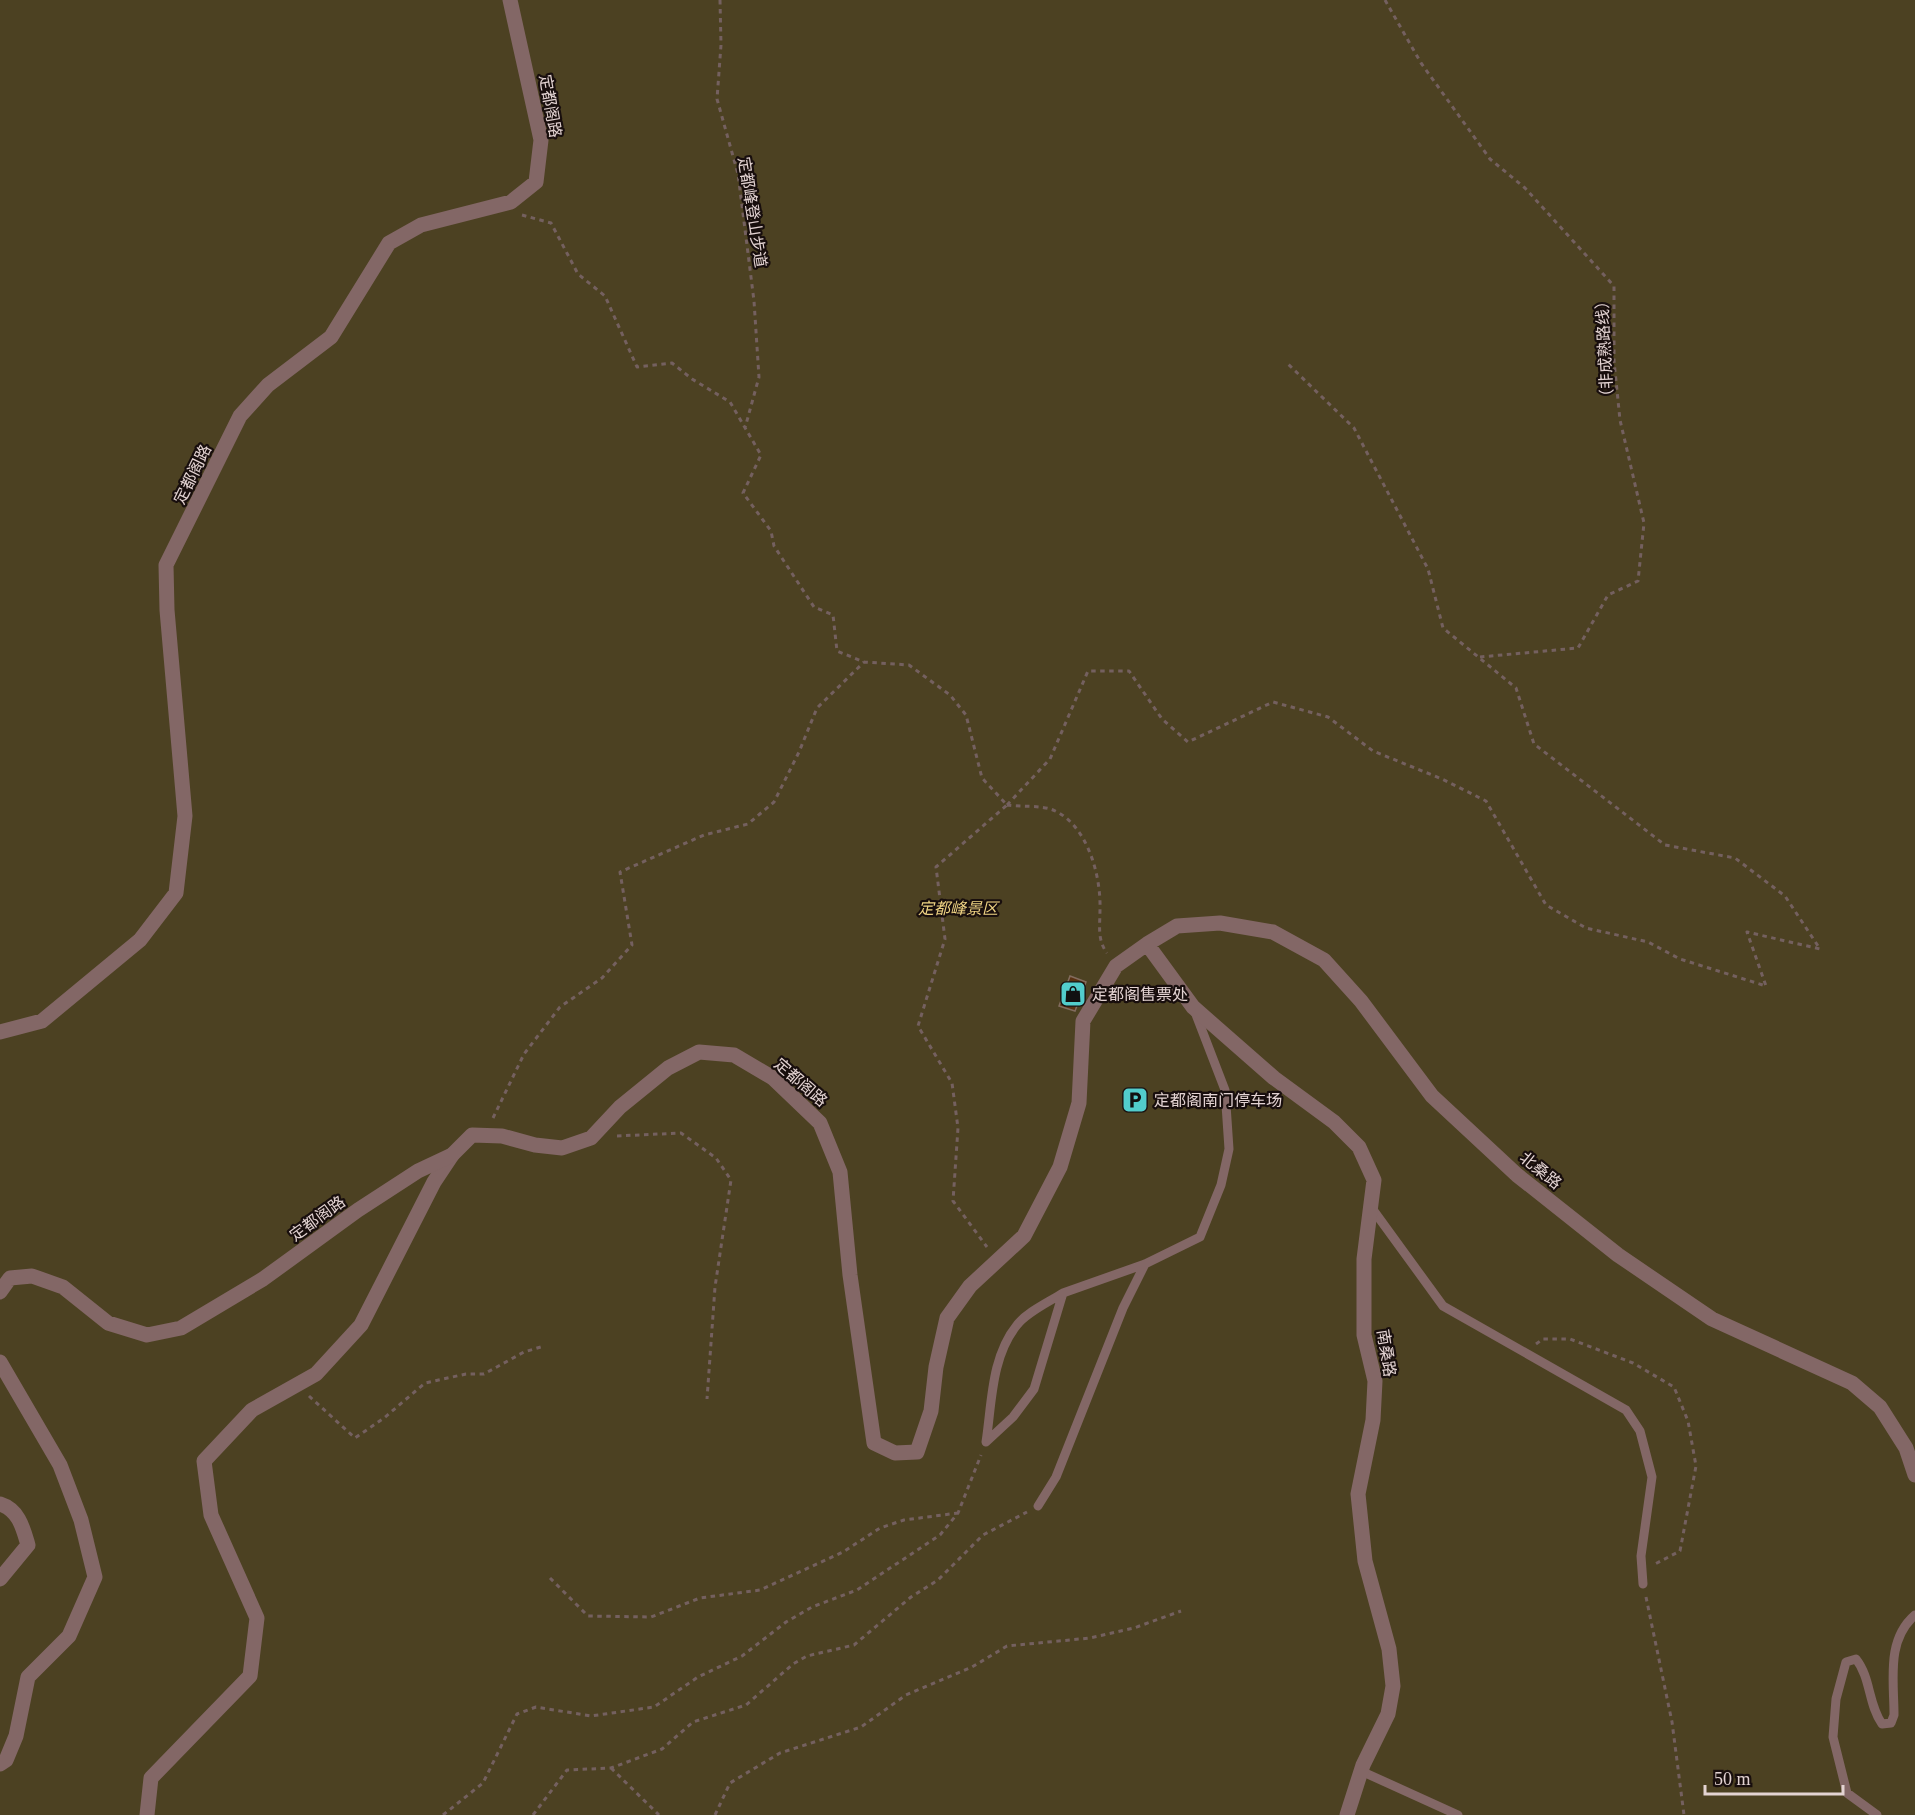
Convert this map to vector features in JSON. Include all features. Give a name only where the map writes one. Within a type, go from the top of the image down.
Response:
[{"type":"street","name":"定都阁路","points":[[0,1032],[42,1020],[140,940],[176,893],[185,816],[167,610],[166,566],[240,416],[268,385],[331,337],[389,243],[421,225],[511,202],[536,182],[541,140],[510,0]]},
{"type":"street","name":"北桑路","points":[[1146,944],[1177,926],[1220,923],[1273,932],[1324,960],[1362,1001],[1432,1096],[1517,1175],[1618,1255],[1712,1319],[1852,1383],[1880,1407],[1906,1448],[1915,1475]]},
{"type":"street","name":"定都阁路","points":[[0,1292],[10,1278],[33,1276],[63,1287],[108,1323],[147,1335],[181,1328],[263,1279],[358,1210],[418,1171],[452,1155],[472,1135],[502,1136],[535,1145],[562,1148],[591,1138],[620,1107],[668,1068],[699,1053],[734,1055],[773,1078],[820,1123],[840,1172],[852,1286],[874,1443],[895,1453],[917,1452],[931,1411],[936,1367],[947,1318],[970,1286],[1024,1236],[1060,1167],[1079,1103],[1083,1021],[1116,966],[1146,944]]},
{"type":"street","name":"南桑路","points":[[1146,944],[1193,1007],[1274,1078],[1334,1122],[1359,1147],[1374,1180],[1364,1259],[1364,1335],[1375,1381],[1374,1410],[1358,1494],[1365,1561],[1389,1649],[1393,1686],[1388,1714],[1361,1771],[1347,1815]]},
{"type":"street","points":[[147,1815],[151,1779],[250,1676],[257,1618],[211,1515],[204,1461],[252,1410],[316,1374],[361,1325],[434,1182],[452,1155]]},
{"type":"street","points":[[0,1362],[60,1465],[81,1520],[95,1577],[69,1636],[28,1677],[16,1736],[6,1760],[0,1764]]},
{"type":"street","points":[[0,1503],[7,1506],[21,1521],[27,1545],[0,1579]]},
{"type":"lane","points":[[986,1442],[992,1390],[1002,1351],[1017,1324],[1063,1293],[1145,1264],[1200,1237],[1221,1185],[1228,1149],[1225,1090],[1193,1007]]},
{"type":"lane","points":[[1371,1206],[1443,1306],[1626,1410],[1640,1431],[1652,1476],[1641,1556],[1643,1584]]},
{"type":"lane","points":[[1038,1506],[1056,1478],[1123,1308],[1145,1264]]},
{"type":"lane","points":[[986,1442],[1013,1417],[1034,1389],[1063,1293]]},
{"type":"lane","points":[[1877,1815],[1848,1793],[1833,1737],[1836,1699],[1846,1662],[1856,1659],[1864,1670],[1875,1714],[1882,1724],[1890,1723],[1894,1715],[1894,1646],[1907,1622],[1915,1615]]},
{"type":"lane","points":[[1361,1771],[1458,1815]]},
{"type":"path","name":"定都峰登山步道","points":[[720,0],[721,45],[717,99],[738,174],[754,301],[759,377],[745,428]]},
{"type":"path","name":"（非成熟路线）","points":[[1385,0],[1421,63],[1490,159],[1525,188],[1614,286],[1614,361],[1620,420],[1644,523],[1638,581],[1608,595],[1578,648],[1479,657]]},
{"type":"path","points":[[513,218],[524,214],[551,223],[578,274],[605,296],[637,367],[672,363],[692,379],[730,402],[761,455],[743,493],[771,531],[774,546],[814,607],[833,615],[837,651],[864,662],[909,665],[950,695],[966,715],[982,778],[1008,805],[1051,808],[1069,818],[1084,842],[1095,869],[1101,906],[1101,945],[1116,966]]},
{"type":"path","points":[[997,1261],[953,1201],[958,1128],[952,1083],[918,1026],[945,939],[936,867],[1008,805],[1050,759],[1088,671],[1129,671],[1162,719],[1188,742],[1273,702],[1328,717],[1373,751],[1442,779],[1486,801],[1546,904],[1586,928],[1648,942],[1680,959],[1766,986],[1747,932],[1820,949],[1785,896],[1735,858],[1665,845],[1534,744],[1516,688],[1443,628],[1428,569],[1354,428],[1288,364]]},
{"type":"path","points":[[484,1136],[524,1054],[560,1007],[602,978],[632,945],[620,872],[704,835],[748,824],[774,802],[799,752],[817,708],[864,662]]},
{"type":"path","points":[[591,1138],[681,1133],[716,1158],[731,1180],[715,1287],[707,1399]]},
{"type":"path","points":[[296,1385],[337,1419],[355,1438],[384,1418],[425,1383],[466,1374],[484,1374],[524,1352],[544,1346]]},
{"type":"path","points":[[443,1815],[483,1783],[517,1714],[536,1707],[591,1716],[654,1707],[698,1677],[742,1656],[786,1622],[812,1607],[857,1590],[940,1535],[958,1513],[986,1442]]},
{"type":"path","points":[[533,1815],[567,1770],[611,1767],[662,1749],[693,1722],[746,1705],[793,1664],[807,1656],[854,1645],[911,1597],[938,1580],[983,1535],[1038,1506]]},
{"type":"path","points":[[550,1578],[588,1616],[651,1617],[700,1598],[760,1590],[843,1552],[880,1528],[904,1520],[958,1513]]},
{"type":"path","points":[[1643,1584],[1672,1722],[1684,1815]]},
{"type":"path","points":[[715,1815],[730,1783],[780,1753],[861,1727],[906,1695],[972,1667],[1007,1646],[1090,1638],[1134,1628],[1181,1611]]},
{"type":"path","points":[[611,1767],[659,1815]]},
{"type":"green space","name":"定都峰景区","points":[[0,0],[1915,0],[1915,1815],[0,1815]]},
{"type":"building","name":"定都阁售票处","points":[[1070,976],[1086,982],[1075,1011],[1059,1006]]},
{"type":"place","name":"定都阁售票处","points":[[1073,994]]},
{"type":"place","name":"定都阁南门停车场","points":[[1135,1100]]}]
